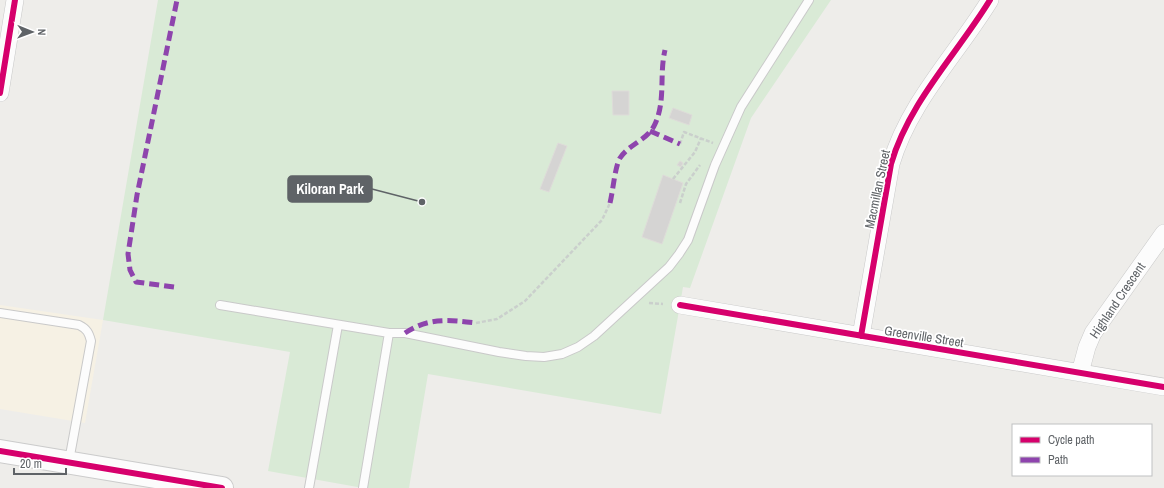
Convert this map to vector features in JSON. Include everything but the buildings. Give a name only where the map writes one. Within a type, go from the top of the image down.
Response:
[{"type":"main road","points":[[0,451],[222,488]]},
{"type":"street","points":[[0,92],[15,0]]},
{"type":"street","name":"Macmillan Street","points":[[861,336],[891,164],[896,147],[913,112],[990,0]]},
{"type":"street","name":"Highland Crescent","points":[[1080,373],[1093,332],[1164,233]]},
{"type":"street","name":"Greenville Street","points":[[680,305],[1164,387]]},
{"type":"lane","points":[[220,305],[389,333],[405,333],[526,356],[544,357],[562,354],[578,347],[594,336],[669,267],[688,240],[715,165],[741,107],[809,0]]},
{"type":"lane","points":[[0,313],[79,325],[85,328],[89,334],[91,341],[69,462]]},
{"type":"lane","points":[[309,488],[338,325]]},
{"type":"lane","points":[[363,488],[389,333]]},
{"type":"path","points":[[680,144],[684,132],[713,142]]},
{"type":"path","points":[[674,179],[695,152],[701,138]]},
{"type":"path","points":[[680,203],[686,184],[703,162]]},
{"type":"path","points":[[476,323],[497,319],[526,302],[602,220],[610,203]]},
{"type":"path","points":[[633,301],[680,305]]},
{"type":"shaded area","points":[[0,305],[103,320],[85,423],[0,409]]},
{"type":"green space","points":[[158,0],[831,0],[751,118],[690,288],[683,287],[661,414],[428,374],[409,488],[363,488],[268,471],[290,352],[103,320]]},
{"type":"marked path","points":[[174,287],[136,282],[130,270],[128,254],[137,195],[177,0]]},
{"type":"marked path","points":[[610,203],[615,173],[620,158],[628,149],[648,134],[655,124],[660,106],[662,69],[665,50]]},
{"type":"marked path","points":[[650,131],[680,144]]},
{"type":"marked path","points":[[405,333],[422,324],[431,322],[457,321],[476,323]]},
{"type":"cycle path","points":[[0,93],[15,0]]},
{"type":"cycle path","points":[[861,336],[891,164],[899,141],[909,120],[922,99],[990,0]]},
{"type":"cycle path","points":[[680,305],[1164,387]]},
{"type":"cycle path","points":[[0,451],[222,488]]},
{"type":"place","name":"Kiloran Park","points":[[422,202]]}]
